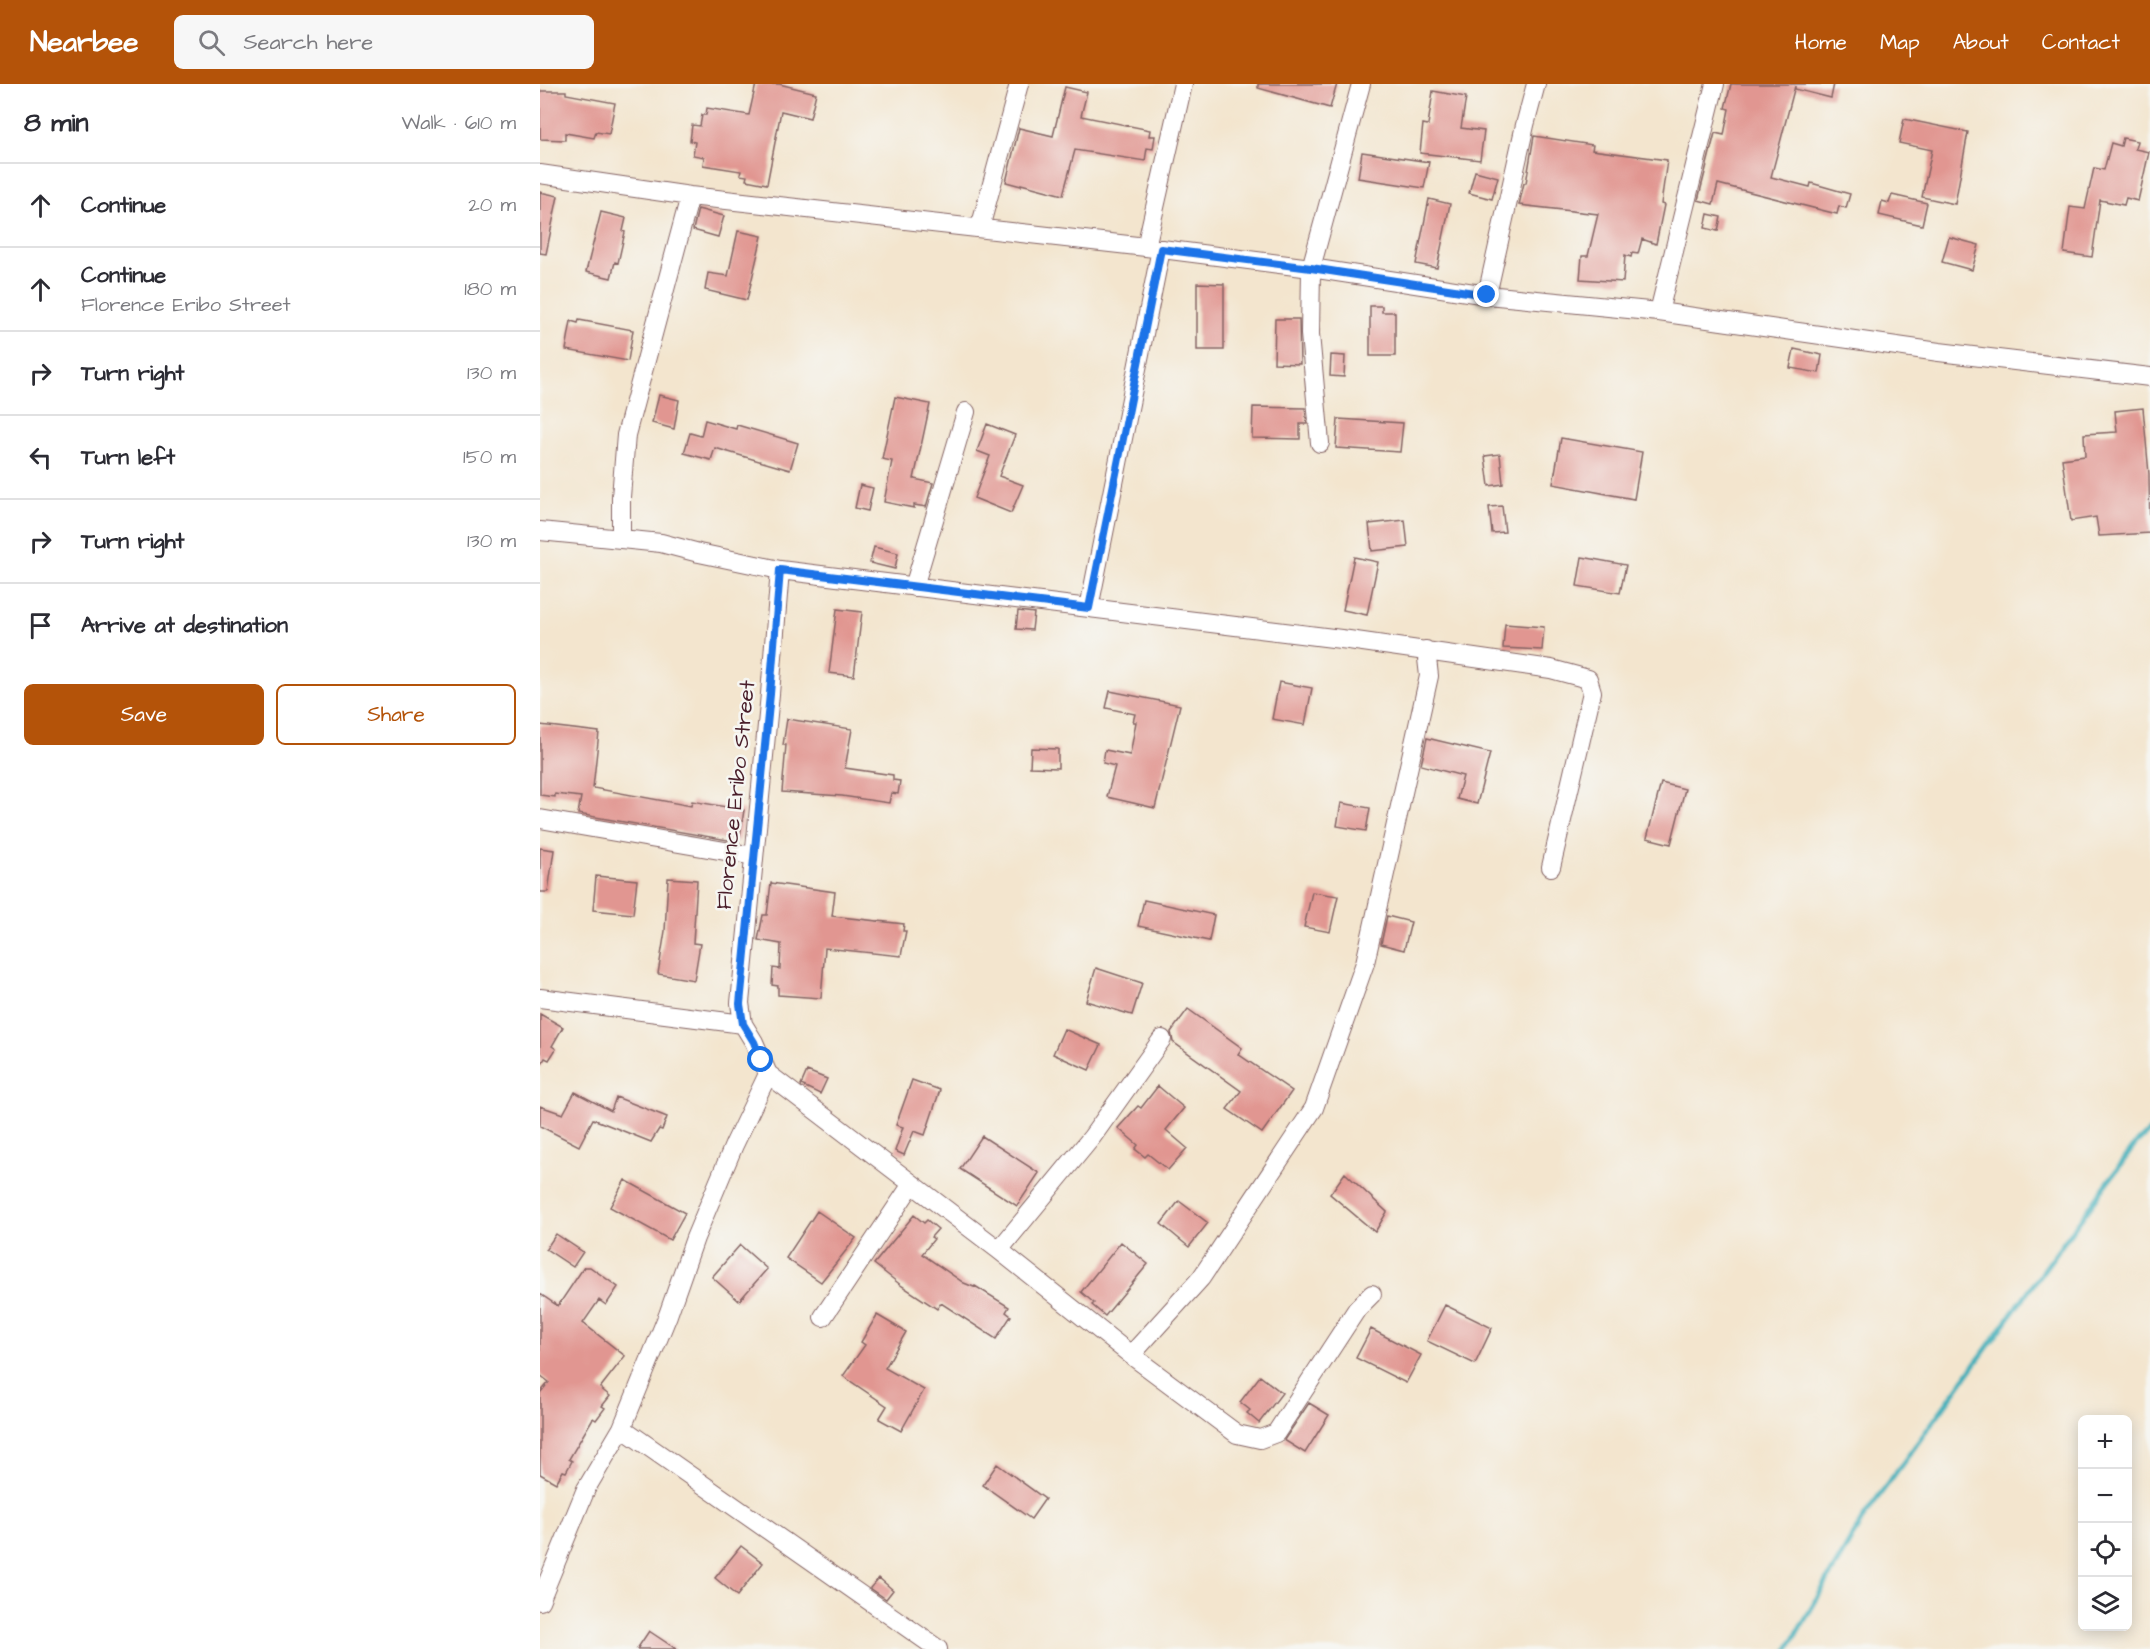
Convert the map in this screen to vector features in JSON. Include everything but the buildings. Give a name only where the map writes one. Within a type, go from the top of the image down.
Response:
[{"type":"street","points":[[980,228],[1019,84]]},
{"type":"street","points":[[1089,608],[1184,84]]},
{"type":"street","points":[[1320,443],[1310,334],[1311,268],[1361,84]]},
{"type":"street","points":[[1487,295],[1536,84]]},
{"type":"street","points":[[1659,312],[1715,84]]},
{"type":"street","points":[[540,174],[690,196],[1154,248],[1311,268],[1487,295],[1659,312],[1939,352],[2150,377]]},
{"type":"street","points":[[621,538],[621,497],[626,435],[690,196]]},
{"type":"street","points":[[914,587],[966,412]]},
{"type":"street","points":[[540,531],[662,543],[699,554],[780,570],[1426,650],[1551,669],[1588,679],[1592,692],[1551,867]]},
{"type":"street","name":"Florence Eribo Street","points":[[743,1024],[740,1004],[780,570]]},
{"type":"street","points":[[1131,1355],[1201,1278],[1314,1108],[1365,963],[1429,676],[1426,650]]},
{"type":"street","points":[[540,819],[753,856]]},
{"type":"street","points":[[540,998],[743,1024],[768,1074],[999,1250],[1131,1355],[1237,1434],[1260,1439],[1276,1433],[1357,1309],[1372,1293]]},
{"type":"street","points":[[999,1250],[1092,1137],[1162,1039]]},
{"type":"street","points":[[540,1601],[586,1489],[622,1428],[668,1315],[695,1238],[734,1145],[768,1074]]},
{"type":"street","points":[[823,1317],[912,1184]]},
{"type":"street","points":[[622,1428],[938,1649]]},
{"type":"waterway","points":[[1788,1649],[1865,1515],[2135,1145],[2150,1131]]},
{"type":"route","points":[[761,1060],[743,1024],[740,1004],[780,570],[1089,608],[1161,249],[1311,268],[1487,295]]}]
